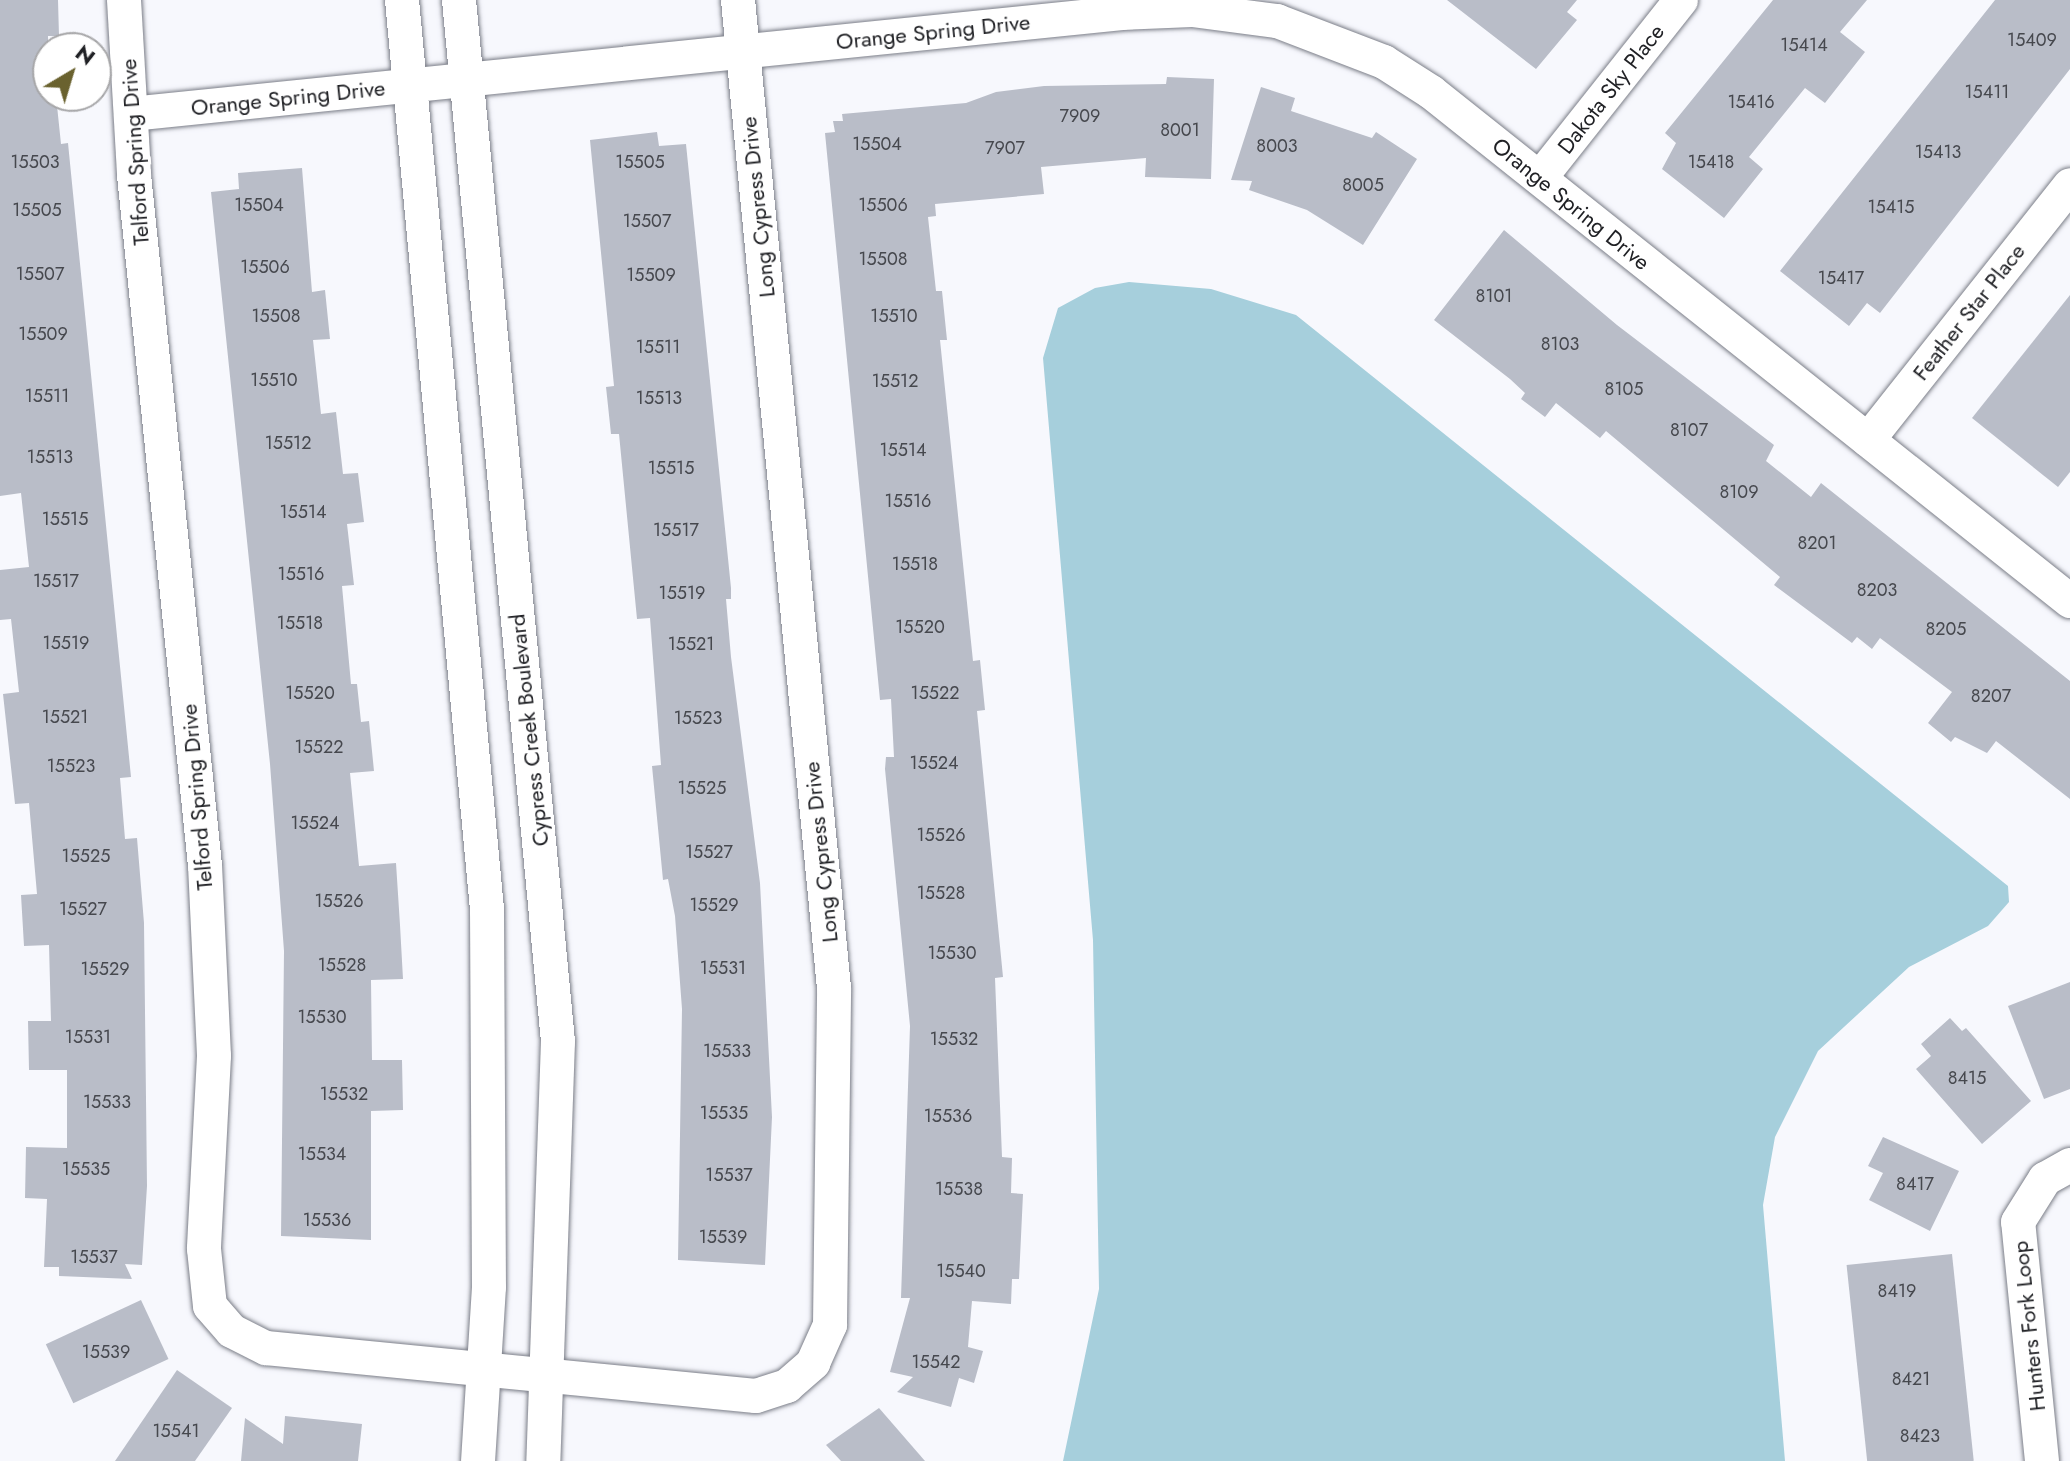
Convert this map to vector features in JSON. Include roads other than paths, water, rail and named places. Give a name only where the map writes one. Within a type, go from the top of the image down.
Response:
[{"type":"street","name":"Telford Spring Drive","points":[[124,0],[131,114],[205,865],[214,1056],[204,1249],[210,1306],[232,1331],[266,1348],[484,1369]]},
{"type":"street","points":[[402,0],[487,910],[489,1287],[478,1461]]},
{"type":"street","name":"Cypress Creek Boulevard","points":[[459,0],[558,1041],[543,1461]]},
{"type":"street","name":"Long Cypress Drive","points":[[484,1369],[756,1396],[787,1386],[813,1363],[830,1325],[834,988],[738,0]]},
{"type":"street","name":"Dakota Sky Place","points":[[1540,178],[1681,0]]},
{"type":"street","name":"Orange Spring Drive","points":[[131,114],[743,52],[1156,6],[1277,21],[1384,62],[1540,178],[2070,601]]},
{"type":"street","name":"Feather Star Place","points":[[1868,440],[2070,185]]},
{"type":"street","name":"Hunters Fork Loop","points":[[2042,1461],[2018,1222],[2045,1179],[2070,1165]]},
{"type":"water","points":[[1129,282],[1211,289],[1296,315],[2008,886],[2009,902],[1988,926],[1909,967],[1818,1051],[1775,1137],[1763,1205],[1785,1461],[1063,1461],[1099,1289],[1093,940],[1043,358],[1058,308],[1095,288]]}]
